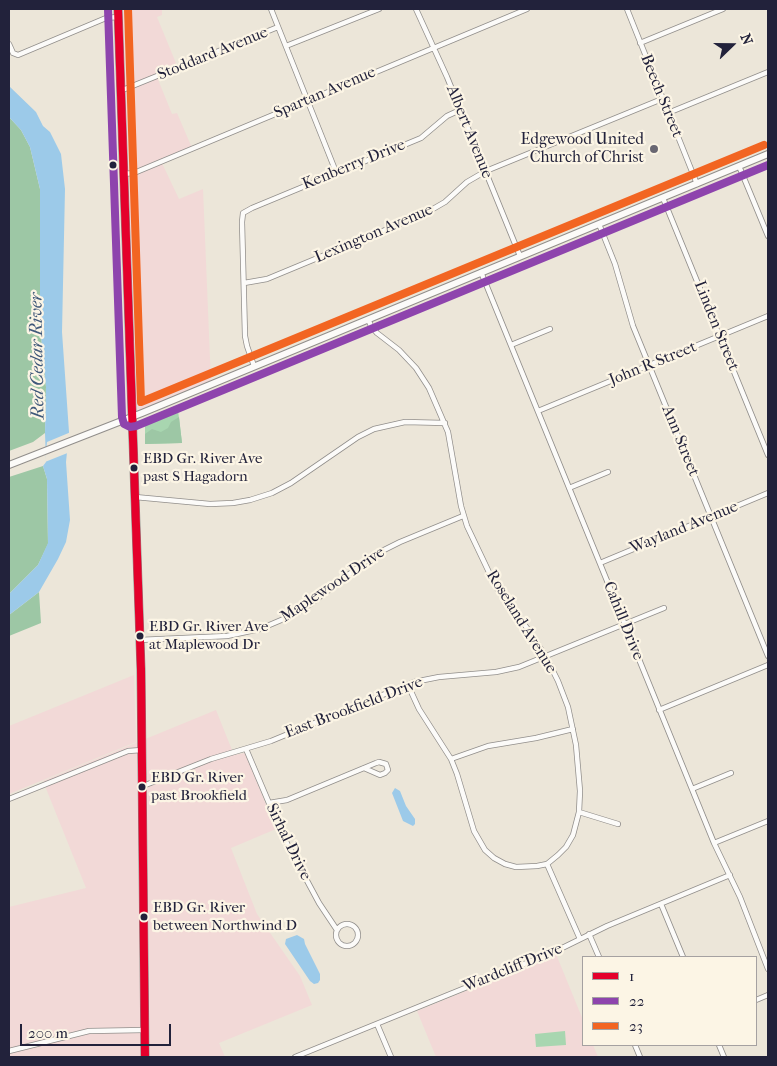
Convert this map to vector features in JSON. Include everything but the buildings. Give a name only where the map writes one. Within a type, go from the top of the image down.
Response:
[{"type":"main road","points":[[118,9],[143,786],[145,1057]]},
{"type":"street","points":[[271,9],[309,100],[336,172]]},
{"type":"street","name":"Stoddard Avenue","points":[[286,46],[379,9]]},
{"type":"street","name":"Albert Avenue","points":[[416,9],[486,171],[520,256]]},
{"type":"street","name":"Spartan Avenue","points":[[123,174],[134,173],[527,9]]},
{"type":"street","name":"Beech Street","points":[[627,9],[697,184]]},
{"type":"street","points":[[640,43],[723,9]]},
{"type":"street","points":[[9,44],[15,55],[18,55],[106,18],[118,17]]},
{"type":"street","name":"Stoddard Avenue","points":[[120,91],[278,27]]},
{"type":"street","points":[[668,113],[768,72]]},
{"type":"street","name":"Lexington Avenue","points":[[244,282],[275,275],[426,214],[445,202],[467,182],[486,171],[662,99]]},
{"type":"street","name":"Kenberry Drive","points":[[244,282],[243,213],[336,172],[421,138],[448,116],[460,110]]},
{"type":"street","points":[[9,465],[132,417],[768,154]]},
{"type":"street","points":[[739,166],[768,236]]},
{"type":"street","name":"Linden Street","points":[[663,198],[768,455]]},
{"type":"street","name":"Ann Street","points":[[599,224],[615,264],[627,310],[768,656]]},
{"type":"street","name":"Cahill Drive","points":[[481,272],[714,843],[753,927],[768,969]]},
{"type":"street","points":[[244,282],[246,346],[254,366]]},
{"type":"street","name":"John R Street","points":[[538,411],[768,316]]},
{"type":"street","name":"Roseland Avenue","points":[[368,319],[377,333],[399,350],[416,368],[429,388],[445,424],[453,451],[463,516],[481,558],[496,587],[528,628],[546,657],[558,682],[573,730],[579,765],[579,812],[573,835],[566,847],[547,864]]},
{"type":"street","points":[[511,345],[550,329]]},
{"type":"street","points":[[134,497],[210,504],[250,500],[272,493],[291,483],[358,437],[374,429],[405,422],[445,424]]},
{"type":"street","points":[[569,488],[608,472]]},
{"type":"street","name":"Wayland Avenue","points":[[600,563],[768,493]]},
{"type":"street","name":"Maplewood Drive","points":[[139,640],[219,637],[243,634],[260,629],[293,615],[309,605],[382,551],[463,516]]},
{"type":"street","name":"East Brookfield Drive","points":[[143,786],[210,759],[271,741],[408,685],[439,677],[504,670],[546,657],[664,608]]},
{"type":"street","points":[[660,710],[768,665]]},
{"type":"street","points":[[408,685],[419,709],[450,759],[462,785],[474,831],[484,850],[505,864],[516,867],[547,864],[580,939]]},
{"type":"street","points":[[450,759],[488,746],[573,730]]},
{"type":"street","name":"Sirhal Drive","points":[[246,749],[283,836],[319,903],[337,930],[337,940],[343,945],[350,946],[356,942],[358,931],[353,926],[346,924],[337,930]]},
{"type":"street","points":[[9,799],[128,751],[142,750]]},
{"type":"street","points":[[269,803],[286,800],[364,768],[382,762],[386,764],[388,770],[380,775],[364,768]]},
{"type":"street","points":[[692,789],[731,773]]},
{"type":"street","points":[[579,812],[618,824]]},
{"type":"street","points":[[714,843],[768,821]]},
{"type":"street","name":"Wardcliff Drive","points":[[295,1057],[556,951],[589,934],[730,875]]},
{"type":"street","points":[[662,904],[683,956]]},
{"type":"street","points":[[589,934],[599,956]]},
{"type":"street","points":[[377,1024],[391,1057]]},
{"type":"street","points":[[9,1051],[89,1031],[145,1030]]},
{"type":"street","points":[[311,1051],[314,1057]]},
{"type":"shaded area","points":[[119,9],[162,9],[162,15],[157,17],[178,68],[157,77],[172,114],[177,113],[192,148],[161,161],[179,199],[203,189],[211,383],[133,416]]},
{"type":"shaded area","points":[[134,675],[136,742],[9,794],[9,726]]},
{"type":"shaded area","points":[[216,710],[234,755],[245,753],[276,829],[231,848],[257,914],[300,976],[312,1005],[219,1043],[225,1057],[9,1057],[9,907],[86,888],[43,781]]},
{"type":"shaded area","points":[[556,954],[582,1018],[582,1046],[593,1046],[598,1057],[436,1057],[417,1011]]},
{"type":"green space","points":[[9,117],[21,130],[30,147],[40,189],[40,325],[46,387],[45,433],[33,442],[9,451]]},
{"type":"green space","points":[[176,406],[182,443],[145,444],[145,420]]},
{"type":"green space","points":[[179,417],[182,443],[145,444],[145,434],[152,429],[161,432]]},
{"type":"green space","points":[[43,466],[47,479],[48,544],[38,565],[9,594],[9,477]]},
{"type":"green space","points":[[39,592],[41,623],[9,636],[9,615]]},
{"type":"green space","points":[[565,1031],[566,1045],[536,1047],[535,1034]]},
{"type":"water","name":"Red Cedar River","points":[[9,86],[36,112],[43,126],[50,132],[61,154],[65,189],[62,332],[69,432],[66,462],[70,520],[66,542],[39,592],[9,615],[9,594],[38,565],[48,543],[47,479],[43,466],[46,462],[46,387],[40,325],[40,189],[30,147],[21,130],[9,117]]},
{"type":"water","points":[[395,788],[400,791],[406,806],[415,819],[413,826],[403,821],[392,793]]},
{"type":"water","points":[[297,935],[304,939],[320,974],[318,983],[314,984],[310,981],[285,944],[286,939]]},
{"type":"pier","points":[[71,432],[70,452],[45,462],[47,442]]},
{"type":"transit line","name":"22","points":[[108,9],[122,417],[124,424],[130,427],[768,165]]},
{"type":"transit line","name":"1","points":[[118,9],[141,669],[145,1057]]},
{"type":"transit line","name":"23","points":[[128,9],[141,402],[764,145]]},
{"type":"place","name":"Edgewood United Church of Christ","points":[[654,149]]},
{"type":"place","name":"EBD Gr. River Ave past S Hagadorn","points":[[134,468]]},
{"type":"place","name":"EBD Gr. River Ave at Maplewood Dr","points":[[140,636]]},
{"type":"place","name":"EBD Gr. River past Brookfield","points":[[142,787]]},
{"type":"place","name":"EBD Gr. River between Northwind D","points":[[144,917]]}]
